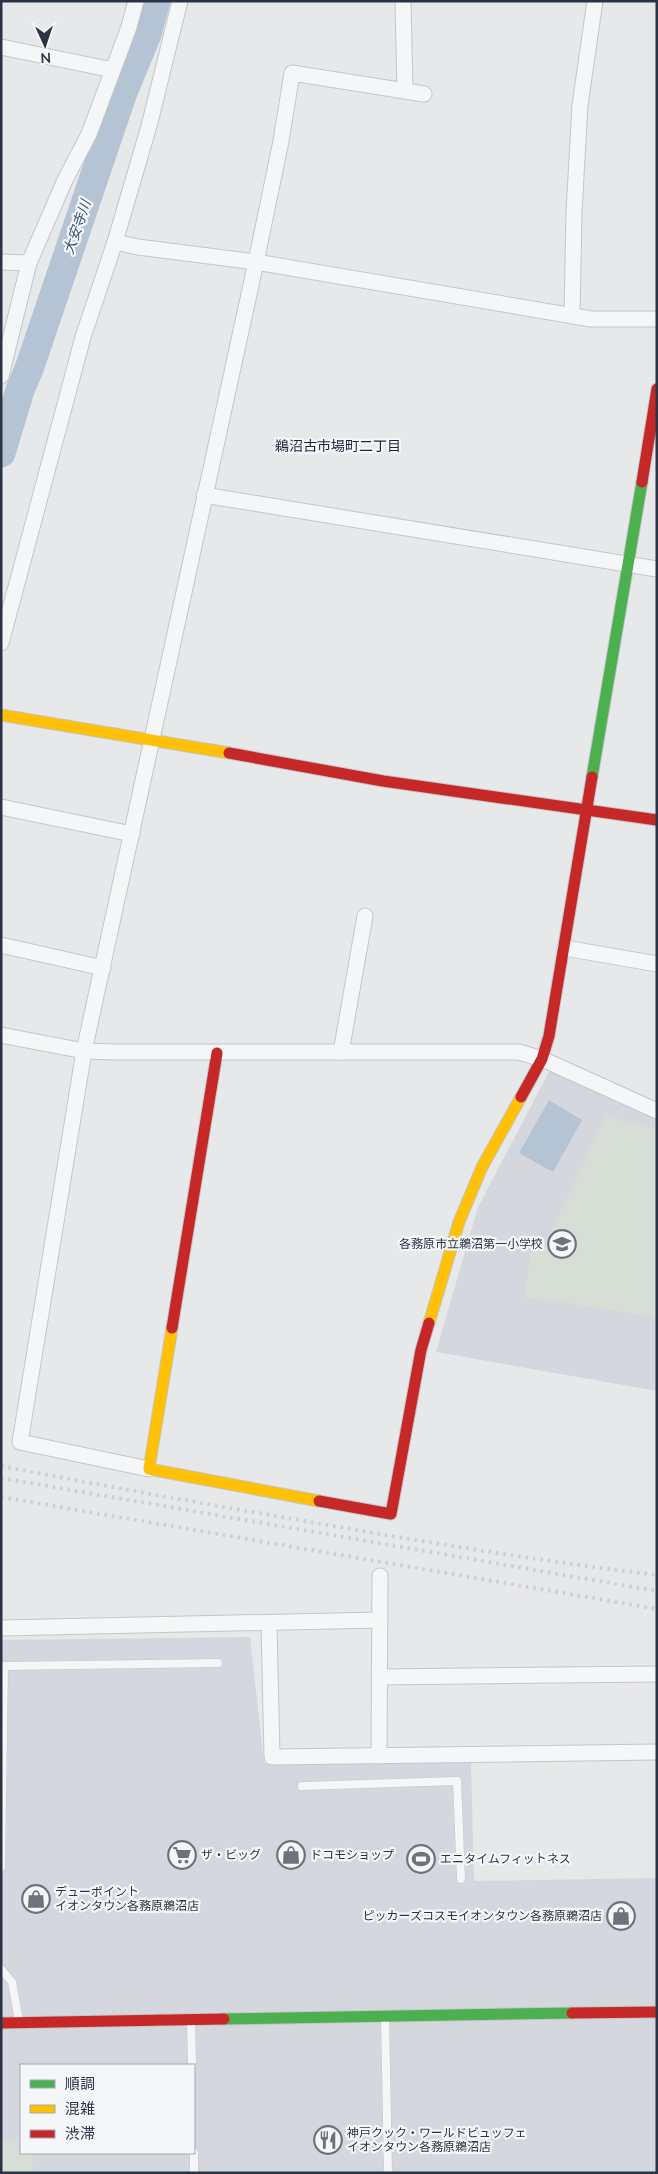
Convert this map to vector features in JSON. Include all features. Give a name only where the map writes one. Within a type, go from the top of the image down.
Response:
[{"type":"street","points":[[1,375],[29,263],[65,180],[89,134],[136,1]]},
{"type":"street","points":[[1,642],[83,337],[115,242],[149,126],[180,1]]},
{"type":"street","points":[[403,1],[404,91]]},
{"type":"street","points":[[572,316],[574,212],[580,105],[595,1]]},
{"type":"street","points":[[1,47],[113,70]]},
{"type":"street","points":[[424,94],[292,73],[281,141],[256,262],[84,1050],[20,1442],[149,1470],[391,1514],[420,1350],[459,1222],[482,1167],[542,1059],[550,1036],[657,388]]},
{"type":"street","points":[[115,242],[138,247],[256,262],[591,319],[657,319]]},
{"type":"street","points":[[1,262],[29,263]]},
{"type":"street","points":[[204,495],[657,569]]},
{"type":"street","points":[[1,715],[153,739],[382,781],[657,820]]},
{"type":"street","points":[[1,807],[132,834]]},
{"type":"street","points":[[341,1052],[365,916]]},
{"type":"street","points":[[1,945],[103,968]]},
{"type":"street","points":[[565,948],[657,964]]},
{"type":"street","points":[[1,1035],[84,1050],[217,1053],[519,1052],[542,1059],[657,1111]]},
{"type":"street","points":[[149,1470],[217,1053]]},
{"type":"street","points":[[379,1756],[380,1576]]},
{"type":"street","points":[[1,1628],[380,1620]]},
{"type":"street","points":[[269,1623],[272,1757],[657,1752]]},
{"type":"street","points":[[379,1677],[657,1674]]},
{"type":"street","points":[[1,2023],[657,2012]]},
{"type":"lane","points":[[1,1866],[4,1666],[218,1663]]},
{"type":"lane","points":[[302,1786],[458,1781],[461,1879]]},
{"type":"lane","points":[[1,1969],[12,1982],[20,2023]]},
{"type":"lane","points":[[385,2017],[388,2173]]},
{"type":"lane","points":[[191,2021],[192,2064]]},
{"type":"lane","points":[[194,2154],[194,2173]]},
{"type":"shaded area","name":"各務原市立鵜沼第一小学校","points":[[551,1068],[657,1117],[657,1391],[436,1352],[478,1207]]},
{"type":"shaded area","points":[[606,1116],[657,1129],[657,1317],[525,1297],[532,1243],[548,1238]]},
{"type":"shaded area","points":[[250,1637],[264,1763],[471,1762],[474,1881],[657,1878],[657,2173],[1,2173],[1,1640]]},
{"type":"shaded area","points":[[1,2141],[20,2141],[20,2154],[32,2154],[33,2173],[1,2173]]},
{"type":"water","points":[[549,1100],[582,1120],[553,1172],[519,1153]]},
{"type":"waterway","name":"大安寺川","points":[[1,453],[20,390],[29,369],[122,95],[147,34],[156,1]]},
{"type":"railway","points":[[1,1466],[396,1537],[657,1575]]},
{"type":"railway","points":[[1,1478],[657,1591]]},
{"type":"railway","points":[[1,1497],[657,1609]]},
{"type":"traffic: fast","points":[[592,777],[642,482]]},
{"type":"traffic: fast","points":[[224,2019],[572,2013]]},
{"type":"traffic: slow","points":[[1,715],[229,753]]},
{"type":"traffic: slow","points":[[429,1323],[459,1222],[482,1167],[521,1097]]},
{"type":"traffic: slow","points":[[172,1328],[149,1469],[319,1501]]},
{"type":"traffic: jam","points":[[642,482],[657,389]]},
{"type":"traffic: jam","points":[[229,753],[383,781],[657,820]]},
{"type":"traffic: jam","points":[[521,1097],[542,1059],[549,1036],[592,777]]},
{"type":"traffic: jam","points":[[172,1328],[217,1053]]},
{"type":"traffic: jam","points":[[319,1501],[391,1514],[421,1350],[429,1323]]},
{"type":"traffic: jam","points":[[572,2013],[657,2012]]},
{"type":"traffic: jam","points":[[1,2023],[224,2019]]},
{"type":"place","name":"各務原市立鵜沼第一小学校","points":[[562,1244]]},
{"type":"place","name":"ザ・ビッグ","points":[[182,1855]]},
{"type":"place","name":"ドコモショップ","points":[[291,1855]]},
{"type":"place","name":"エニタイムフィットネス","points":[[421,1859]]},
{"type":"place","name":"デューポイント イオンタウン各務原鵜沼店","points":[[36,1899]]},
{"type":"place","name":"ピッカーズコスモイオンタウン各務原鵜沼店","points":[[621,1916]]},
{"type":"place","name":"神戸クック・ワールドビュッフェ イオンタウン各務原鵜沼店","points":[[328,2140]]},
{"type":"district","name":"鵜沼古市場町二丁目","points":[[338,446]]}]
